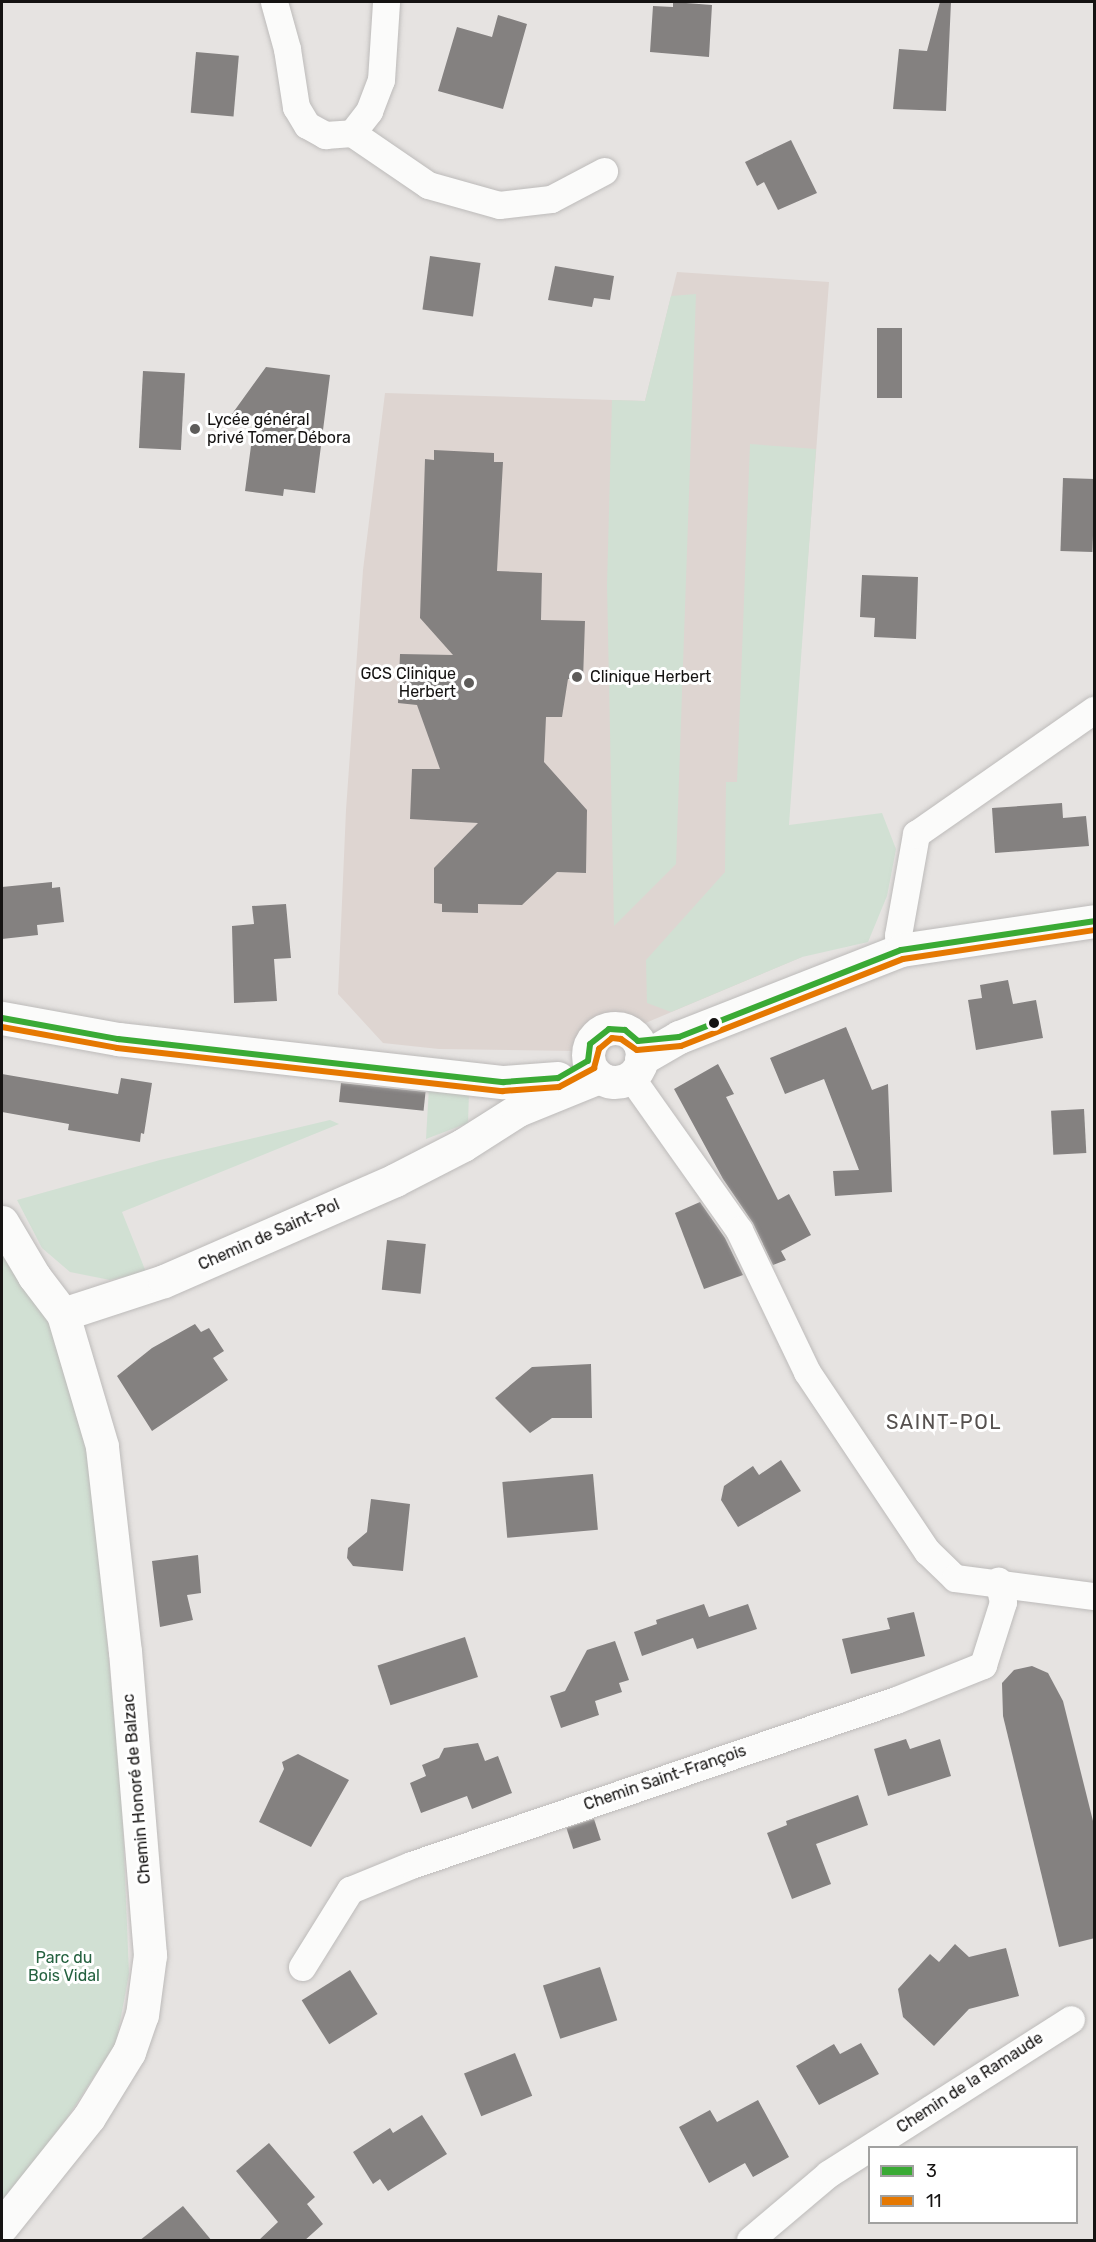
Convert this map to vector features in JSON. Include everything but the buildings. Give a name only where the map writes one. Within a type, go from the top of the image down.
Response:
[{"type":"main road","points":[[2,1018],[118,1039],[504,1082],[562,1083],[901,950],[1095,921]]},
{"type":"main road","name":"Chemin de Saint-Pol","points":[[63,1314],[164,1281],[395,1180],[464,1145],[562,1083]]},
{"type":"main road","points":[[2,1222],[33,1276],[63,1314]]},
{"type":"main road","name":"Chemin Honoré de Balzac","points":[[2,2226],[89,2117],[129,2052],[142,2015],[150,1954],[124,1652],[102,1446],[63,1314]]},
{"type":"street","points":[[274,2],[287,49],[296,107],[307,125],[325,135],[352,134],[428,185],[499,205],[552,199],[604,171]]},
{"type":"street","points":[[352,134],[369,111],[381,80],[386,2]]},
{"type":"street","points":[[901,950],[898,935],[916,834],[1095,710]]},
{"type":"street","points":[[623,1060],[739,1230],[807,1372],[927,1551],[955,1578],[998,1581],[1083,1594]]},
{"type":"street","name":"Chemin Saint-François","points":[[302,1967],[350,1890],[411,1865],[896,1700],[983,1665],[1003,1602],[998,1581]]},
{"type":"street","name":"Chemin de la Ramaude","points":[[872,2146],[1071,2019]]},
{"type":"street","name":"Chemin de la Ramaude","points":[[750,2241],[828,2174],[868,2148]]},
{"type":"shaded area","name":"Clinique Herbert","points":[[677,272],[829,282],[786,846],[802,957],[579,1051],[439,1049],[383,1043],[338,994],[346,810],[363,570],[385,393],[645,401]]},
{"type":"green space","points":[[696,294],[676,864],[614,926],[607,585],[612,400],[645,401],[671,296]]},
{"type":"green space","points":[[750,444],[816,449],[789,825],[882,813],[896,849],[887,896],[868,942],[802,957],[671,1012],[647,1003],[646,960],[725,872],[726,782],[737,782]]},
{"type":"green space","points":[[429,1087],[469,1091],[468,1123],[426,1139]]},
{"type":"green space","points":[[330,1120],[339,1124],[122,1212],[146,1272],[110,1280],[70,1272],[42,1248],[17,1200],[160,1160]]},
{"type":"green space","name":"Parc du Bois Vidal","points":[[2,1229],[47,1315],[91,1466],[122,1803],[129,1974],[116,2043],[67,2118],[2,2202]]},
{"type":"transit line","name":"3","points":[[2,1018],[118,1039],[504,1082],[558,1078],[588,1061],[590,1044],[609,1029],[625,1030],[638,1041],[679,1037],[901,950],[1094,921]]},
{"type":"transit line","name":"11","points":[[2,1027],[117,1048],[503,1091],[559,1087],[594,1068],[599,1049],[612,1038],[621,1039],[637,1050],[681,1046],[903,959],[1094,930]]},
{"type":"place","name":"Lycée général privé Tomer Débora","points":[[195,429]]},
{"type":"place","name":"Clinique Herbert","points":[[577,677]]},
{"type":"place","name":"GCS Clinique Herbert","points":[[469,683]]},
{"type":"district","name":"SAINT-POL","points":[[944,1422]]}]
